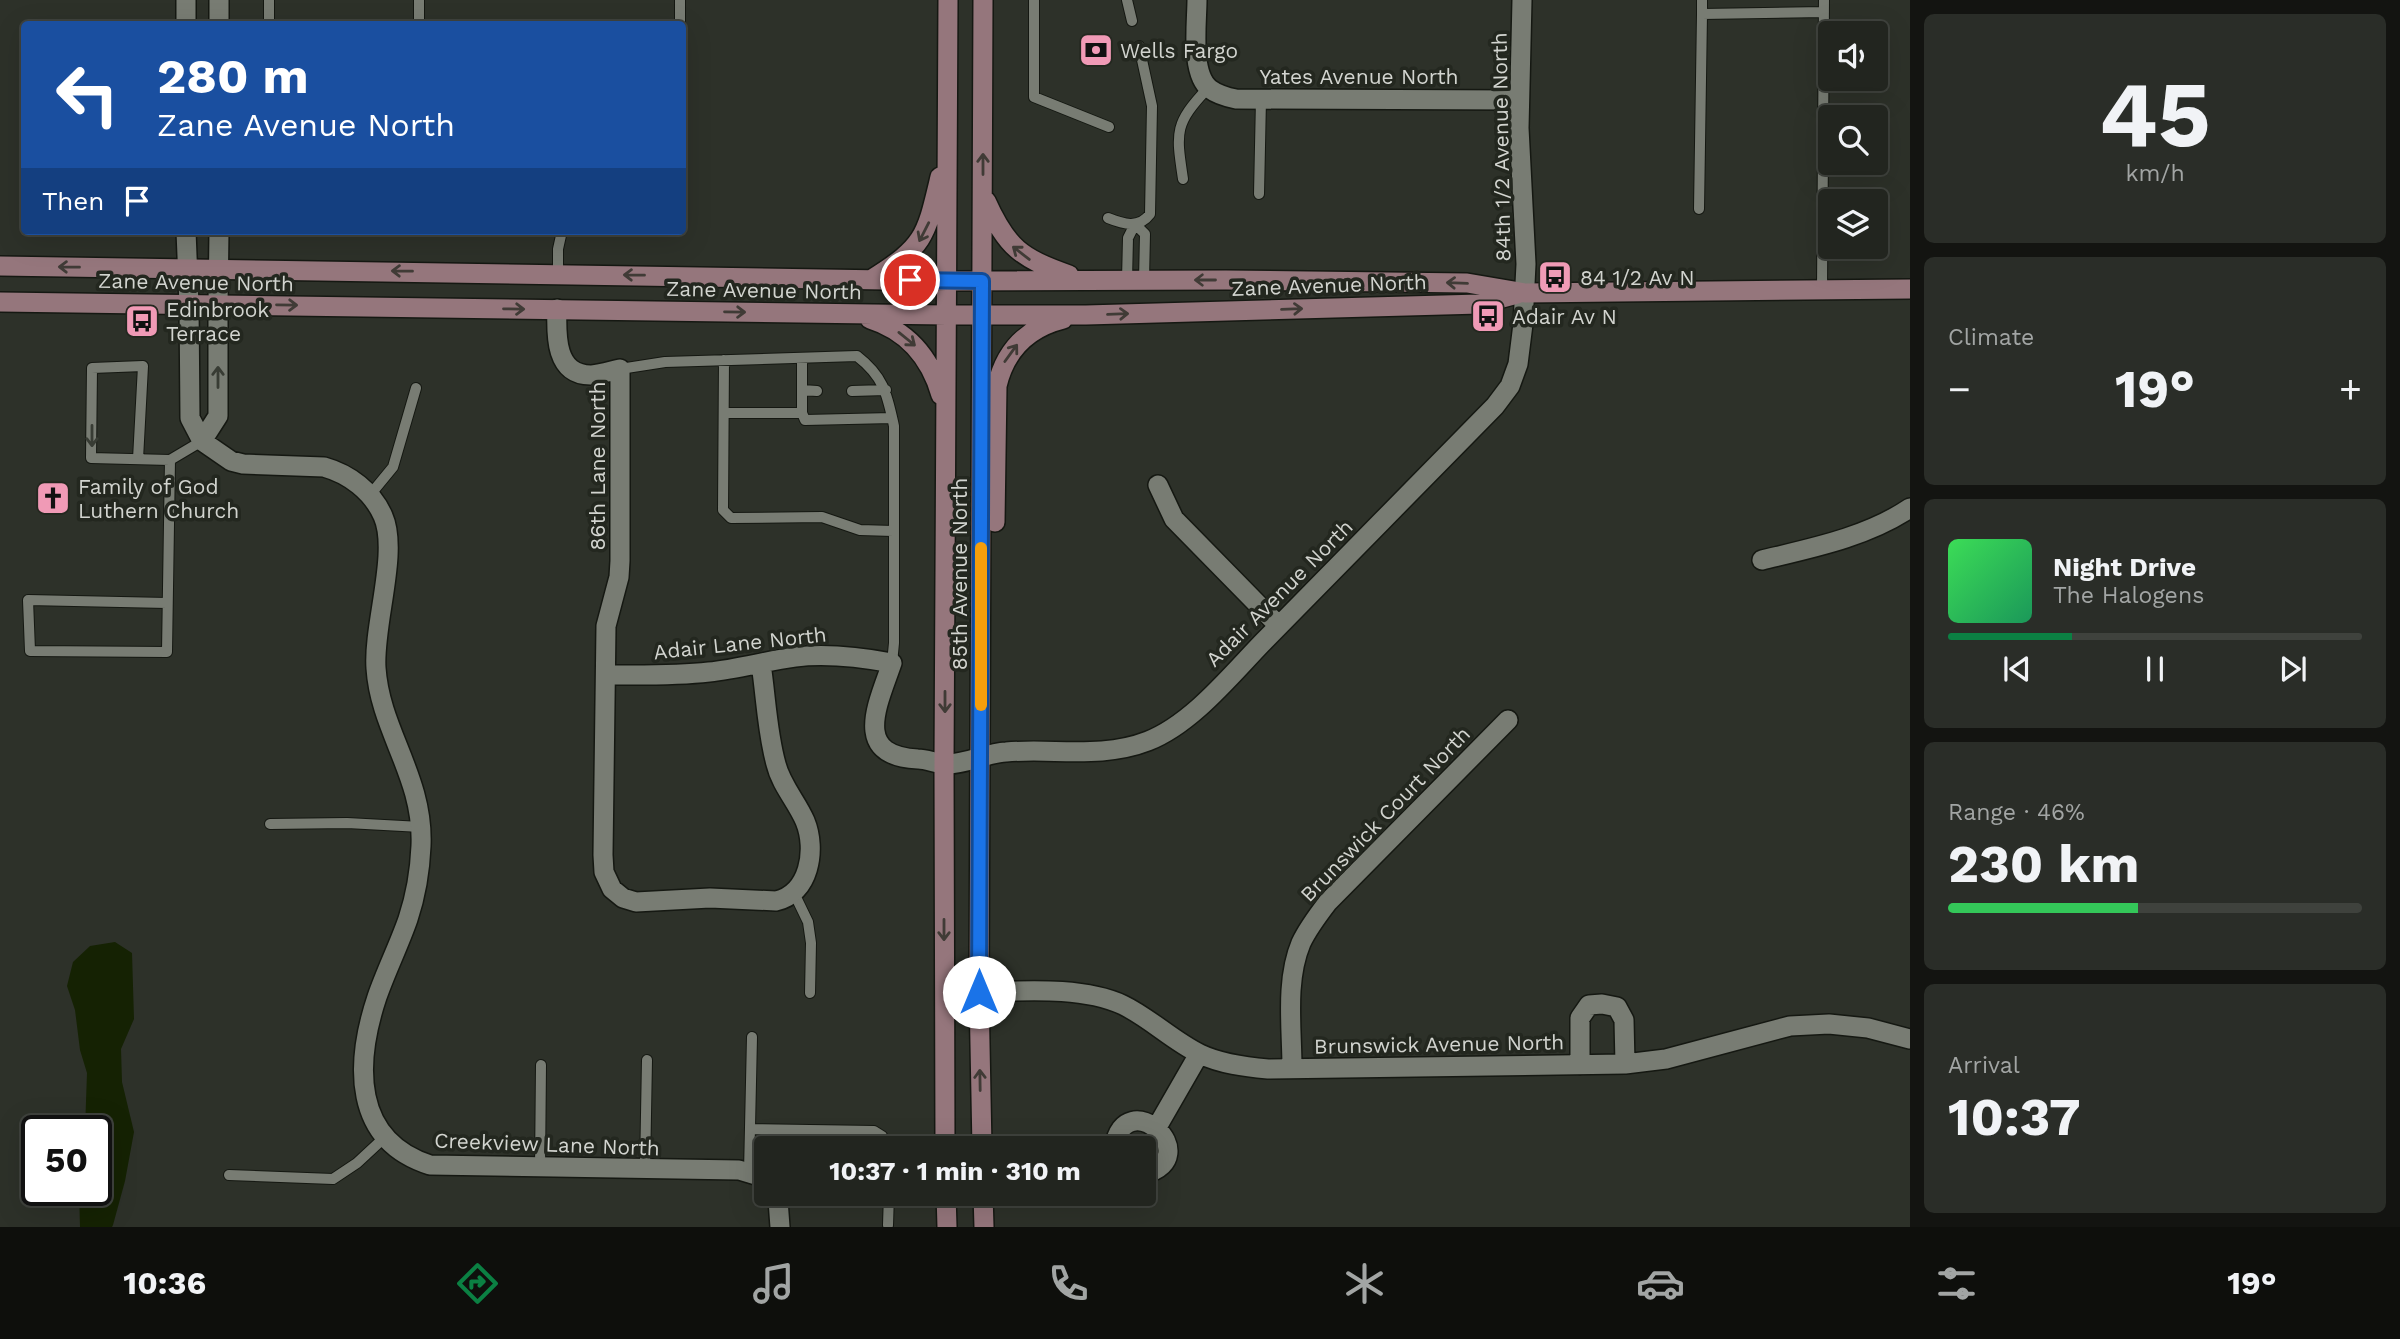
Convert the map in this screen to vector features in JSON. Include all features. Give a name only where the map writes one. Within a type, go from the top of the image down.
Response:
[{"type":"main road","name":"85th Avenue North","points":[[945,1136],[948,0]]},
{"type":"main road","name":"85th Avenue North","points":[[982,1136],[979,992],[983,0]]},
{"type":"main road","points":[[872,279],[912,251],[926,231],[948,142]]},
{"type":"main road","points":[[983,193],[999,229],[1012,245],[1035,264],[1083,280]]},
{"type":"main road","name":"Zane Avenue North","points":[[0,266],[947,281],[1467,283],[1525,293],[1910,289]]},
{"type":"main road","name":"Zane Avenue North","points":[[0,302],[983,315],[1480,304],[1525,293]]},
{"type":"main road","points":[[820,314],[863,317],[895,329],[906,337],[916,346],[936,377],[947,414]]},
{"type":"main road","points":[[981,587],[995,548],[997,386],[1001,368],[1015,346],[1031,333],[1058,320],[1086,314]]},
{"type":"main road","points":[[946,1206],[947,1227]]},
{"type":"main road","points":[[983,1206],[984,1227]]},
{"type":"street","points":[[186,0],[186,21]]},
{"type":"street","points":[[219,0],[219,21]]},
{"type":"street","points":[[1197,0],[1197,59],[1199,74],[1208,88]]},
{"type":"street","name":"84th 1/2 Avenue North","points":[[1522,0],[1520,100],[1525,293]]},
{"type":"street","name":"Yates Avenue North","points":[[1208,88],[1228,97],[1261,99],[1520,100]]},
{"type":"street","points":[[186,235],[190,418],[202,441],[218,416],[219,235]]},
{"type":"street","name":"Adair Avenue North","points":[[944,764],[1004,751],[1125,749],[1151,740],[1175,726],[1197,708],[1279,626],[1495,406],[1510,386],[1518,364],[1525,293]]},
{"type":"street","name":"86th Lane North","points":[[557,309],[558,347],[569,367],[586,375],[620,369],[620,569],[606,626],[604,872],[612,889],[623,898],[636,902],[710,898],[776,901],[786,899],[794,893]]},
{"type":"street","name":"Creekview Lane North","points":[[202,441],[231,461],[243,464],[324,467],[336,470],[370,495],[384,517],[388,533],[388,551],[377,640],[378,687],[414,785],[421,827],[415,896],[377,996],[365,1049],[365,1095],[376,1126],[384,1137],[412,1160],[430,1165],[739,1170],[754,1174]]},
{"type":"street","points":[[1158,485],[1174,519],[1279,626]]},
{"type":"street","points":[[1762,560],[1832,543],[1895,518],[1910,508]]},
{"type":"street","name":"Adair Lane North","points":[[606,675],[708,672],[795,657],[832,655],[892,663]]},
{"type":"street","points":[[892,663],[877,707],[874,724],[876,739],[883,749],[892,755],[944,764]]},
{"type":"street","points":[[761,664],[777,768],[808,832],[807,871],[794,893]]},
{"type":"street","name":"Brunswick Court North","points":[[1292,1068],[1294,969],[1300,945],[1312,922],[1328,902],[1508,720]]},
{"type":"street","name":"Brunswick Avenue North","points":[[979,992],[1060,992],[1120,1003],[1146,1017],[1199,1054],[1245,1067],[1625,1064],[1666,1059],[1790,1026],[1829,1024],[1868,1028],[1910,1039]]},
{"type":"street","points":[[1580,1065],[1580,1018],[1589,1005],[1602,1004],[1617,1007],[1624,1020],[1625,1064]]},
{"type":"street","points":[[1157,1127],[1199,1054]]},
{"type":"street","points":[[1118,1136],[1119,1132],[1133,1123],[1149,1123],[1157,1127],[1167,1142],[1165,1160],[1156,1169]]},
{"type":"street","points":[[778,1206],[780,1227]]},
{"type":"lane","points":[[269,0],[269,21]]},
{"type":"lane","points":[[419,0],[419,21]]},
{"type":"lane","points":[[680,0],[680,21]]},
{"type":"lane","points":[[1034,0],[1034,97],[1109,127]]},
{"type":"lane","points":[[1127,0],[1132,21]]},
{"type":"lane","points":[[1699,209],[1702,0]]},
{"type":"lane","points":[[1822,290],[1824,0]]},
{"type":"lane","points":[[1702,14],[1824,12]]},
{"type":"lane","points":[[1108,218],[1122,224],[1135,224],[1146,221],[1150,215],[1152,106],[1139,46]]},
{"type":"lane","points":[[1183,179],[1177,142],[1180,123],[1187,110],[1208,88]]},
{"type":"lane","points":[[1259,194],[1261,99]]},
{"type":"lane","points":[[1135,224],[1145,234],[1136,280]]},
{"type":"lane","points":[[1135,224],[1128,239],[1136,280]]},
{"type":"lane","points":[[558,274],[561,235]]},
{"type":"lane","points":[[620,369],[665,362],[857,356],[869,365],[886,390],[894,426],[892,663]]},
{"type":"lane","points":[[802,358],[802,413],[805,420],[892,418]]},
{"type":"lane","points":[[724,360],[723,510],[731,517],[822,517],[860,530],[893,531]]},
{"type":"lane","points":[[138,459],[143,366],[92,368],[91,458],[170,460],[202,441]]},
{"type":"lane","points":[[370,495],[393,467],[416,388]]},
{"type":"lane","points":[[802,390],[817,391]]},
{"type":"lane","points":[[852,391],[886,390]]},
{"type":"lane","points":[[724,414],[802,413]]},
{"type":"lane","points":[[167,603],[28,600],[30,651],[167,652],[170,460]]},
{"type":"lane","points":[[270,824],[347,823],[421,827]]},
{"type":"lane","points":[[794,893],[808,922],[811,943],[810,993]]},
{"type":"lane","points":[[749,1172],[752,1037]]},
{"type":"lane","points":[[645,1170],[647,1060]]},
{"type":"lane","points":[[540,1168],[541,1065]]},
{"type":"lane","points":[[751,1129],[874,1131],[882,1136]]},
{"type":"lane","points":[[229,1175],[333,1179],[357,1163],[384,1137]]},
{"type":"lane","points":[[888,1225],[889,1206]]},
{"type":"shaded area","points":[[115,942],[132,953],[134,1019],[121,1049],[122,1082],[134,1132],[125,1181],[112,1227],[80,1227],[79,1206],[112,1206],[112,1115],[86,1115],[87,1073],[80,1050],[75,1010],[67,986],[73,962],[90,946]]},
{"type":"slow traffic","points":[[981,548],[981,705]]},
{"type":"place","name":"Wells Fargo","points":[[1096,50]]},
{"type":"place","name":"84 1/2 Av N","points":[[1555,277]]},
{"type":"place","name":"Adair Av N","points":[[1488,316]]},
{"type":"place","name":"Edinbrook Terrace","points":[[142,321]]},
{"type":"place","name":"Family of God Luthern Church","points":[[53,498]]},
{"type":"route","points":[[910,280],[982,281],[979,992]]}]
